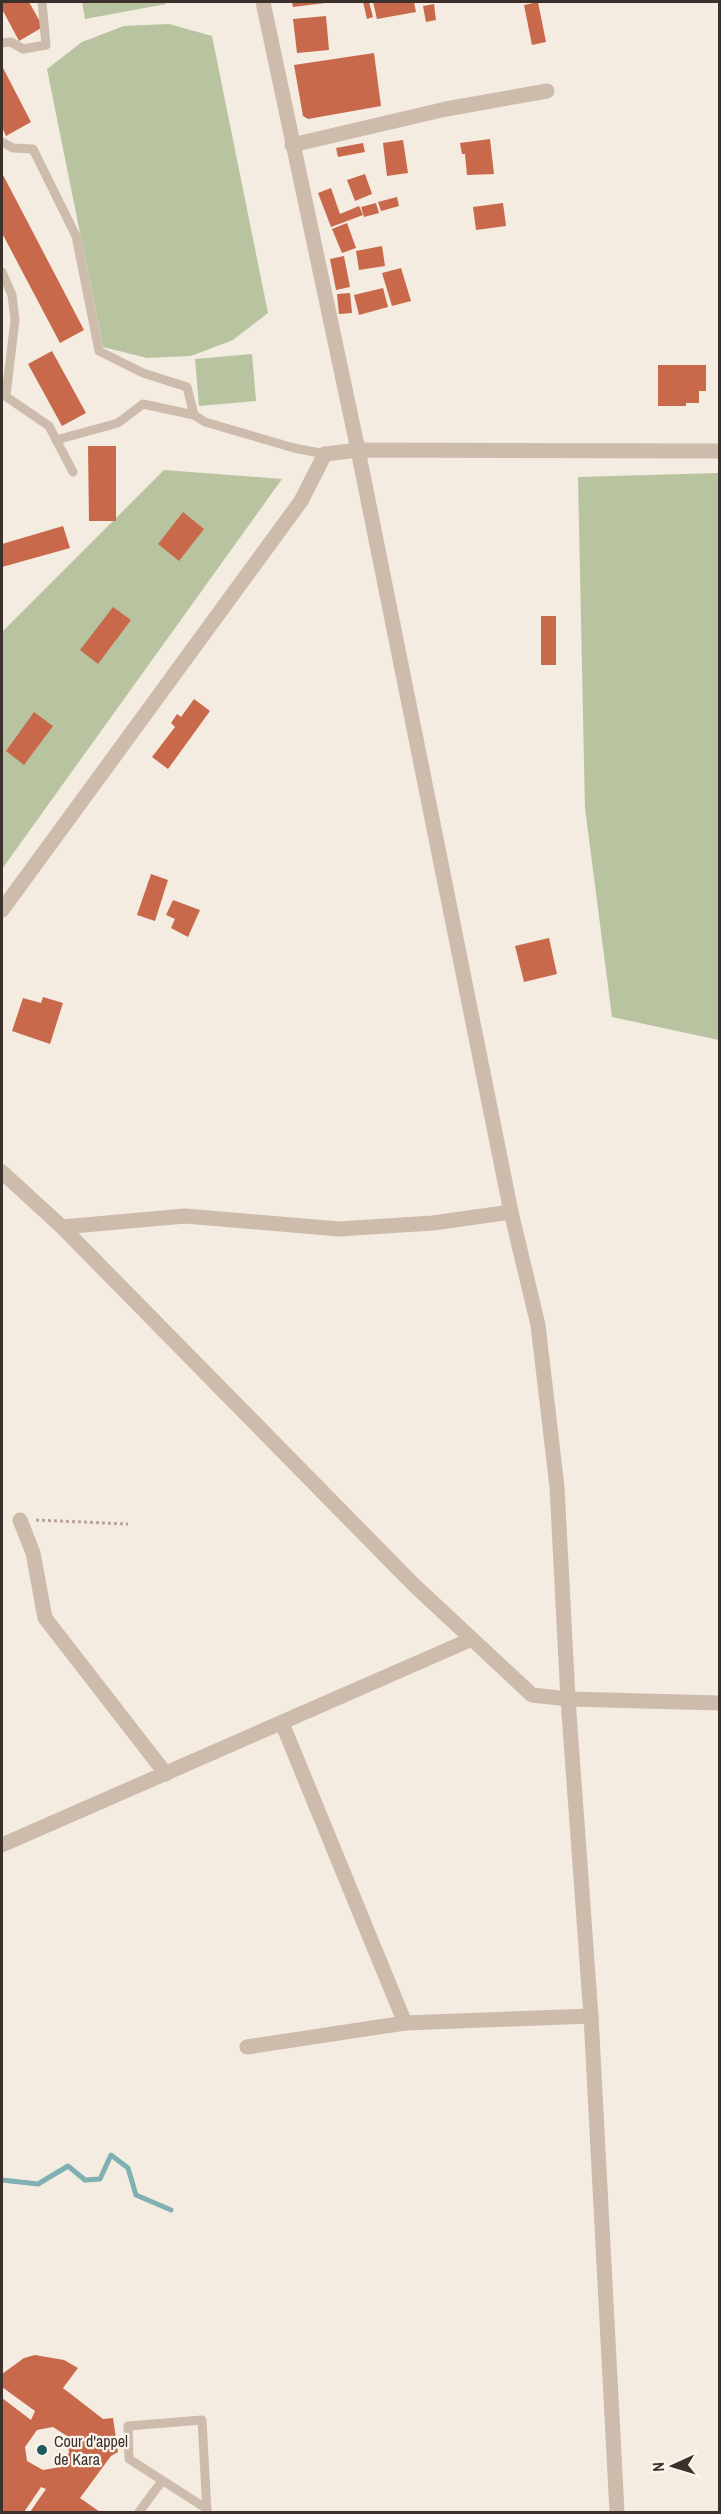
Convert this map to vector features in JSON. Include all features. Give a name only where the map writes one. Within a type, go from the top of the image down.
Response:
[{"type":"street","points":[[263,2],[358,450],[511,1212],[538,1325],[557,1487],[568,1699],[591,2016],[616,2512]]},
{"type":"street","points":[[292,145],[446,109],[547,91]]},
{"type":"street","points":[[2,910],[301,501],[325,454],[358,450],[720,451]]},
{"type":"street","points":[[2,1172],[62,1227],[414,1585],[532,1695],[568,1699],[720,1703]]},
{"type":"street","points":[[62,1227],[185,1216],[339,1229],[433,1223],[511,1212]]},
{"type":"street","points":[[20,1520],[33,1553],[45,1618],[69,1653],[166,1774]]},
{"type":"street","points":[[2,1845],[472,1639]]},
{"type":"street","points":[[282,1723],[405,2023]]},
{"type":"street","points":[[247,2047],[405,2023],[591,2016]]},
{"type":"lane","points":[[2,43],[10,42],[23,49],[46,45],[42,2]]},
{"type":"lane","points":[[2,142],[13,148],[33,149],[76,236],[99,351],[143,373],[187,387],[194,415]]},
{"type":"lane","points":[[2,272],[12,295],[15,320],[4,395],[49,426],[73,472]]},
{"type":"lane","points":[[56,440],[118,423],[143,404],[194,415],[205,422],[244,434],[325,454]]},
{"type":"lane","points":[[202,2420],[207,2511],[129,2459],[128,2426],[202,2420]]},
{"type":"lane","points":[[139,2512],[162,2481]]},
{"type":"path","points":[[20,1520],[128,1524]]},
{"type":"green space","points":[[82,2],[166,2],[166,4],[85,19]]},
{"type":"green space","points":[[169,24],[212,36],[268,313],[233,340],[191,356],[147,358],[103,347],[47,69],[82,42],[124,26]]},
{"type":"green space","points":[[252,354],[256,401],[199,406],[195,359]]},
{"type":"green space","points":[[164,470],[282,479],[2,869],[2,632]]},
{"type":"green space","points":[[720,473],[719,1040],[612,1017],[585,808],[578,477]]},
{"type":"building","points":[[2,2],[29,2],[43,27],[19,41],[2,9]]},
{"type":"building","points":[[292,2],[325,2],[325,3],[293,7]]},
{"type":"building","points":[[363,2],[369,2],[373,17],[367,19]]},
{"type":"building","points":[[373,2],[414,2],[416,12],[377,19]]},
{"type":"building","points":[[538,2],[546,42],[532,45],[524,5]]},
{"type":"building","points":[[434,4],[436,20],[426,22],[423,6]]},
{"type":"building","points":[[326,16],[329,50],[297,53],[293,19]]},
{"type":"building","points":[[374,53],[381,106],[308,119],[303,116],[294,65]]},
{"type":"building","points":[[2,66],[31,122],[6,136],[2,127]]},
{"type":"building","points":[[490,139],[494,174],[467,175],[465,154],[462,154],[460,143]]},
{"type":"building","points":[[403,140],[408,173],[387,176],[383,143]]},
{"type":"building","points":[[363,143],[365,152],[338,157],[336,148]]},
{"type":"building","points":[[2,173],[84,330],[60,343],[2,233]]},
{"type":"building","points":[[365,174],[372,194],[355,201],[347,180]]},
{"type":"building","points":[[331,188],[340,214],[359,206],[363,215],[331,227],[318,193]]},
{"type":"building","points":[[397,197],[399,206],[381,211],[378,202]]},
{"type":"building","points":[[376,203],[379,213],[364,217],[361,207]]},
{"type":"building","points":[[503,203],[506,226],[476,230],[473,207]]},
{"type":"building","points":[[347,223],[356,248],[342,253],[332,229]]},
{"type":"building","points":[[382,246],[385,266],[359,270],[356,251]]},
{"type":"building","points":[[344,256],[350,287],[336,290],[330,259]]},
{"type":"building","points":[[401,268],[411,301],[392,306],[382,273]]},
{"type":"building","points":[[383,288],[388,307],[359,315],[354,295]]},
{"type":"building","points":[[350,293],[352,313],[339,314],[337,294]]},
{"type":"building","points":[[52,351],[86,413],[62,426],[28,364]]},
{"type":"building","points":[[658,365],[706,365],[706,391],[699,391],[699,403],[686,403],[686,406],[658,406]]},
{"type":"building","points":[[88,446],[116,446],[116,521],[89,521]]},
{"type":"building","points":[[183,512],[204,529],[179,561],[158,544]]},
{"type":"building","points":[[63,526],[70,548],[2,567],[2,544]]},
{"type":"building","points":[[113,607],[131,620],[98,664],[80,650]]},
{"type":"building","points":[[541,616],[556,616],[556,665],[541,665]]},
{"type":"building","points":[[194,699],[210,711],[168,769],[152,757],[175,727],[171,723],[177,714],[181,717]]},
{"type":"building","points":[[34,712],[53,726],[24,765],[6,751]]},
{"type":"building","points":[[151,874],[168,880],[155,921],[137,915]]},
{"type":"building","points":[[173,900],[200,910],[188,937],[171,928],[175,919],[166,915]]},
{"type":"building","points":[[549,938],[557,974],[524,982],[515,946]]},
{"type":"building","points":[[43,997],[63,1003],[50,1044],[12,1031],[23,998],[41,1003]]},
{"type":"building","points":[[35,2355],[64,2360],[78,2368],[63,2388],[103,2419],[113,2418],[118,2452],[111,2456],[80,2498],[100,2512],[30,2512],[46,2489],[41,2487],[24,2512],[2,2512],[2,2398],[31,2420],[35,2411],[2,2387],[2,2374],[24,2358]],"holes":[[[53,2427],[67,2436],[69,2453],[60,2467],[43,2470],[27,2461],[25,2447],[37,2430]]]},
{"type":"waterway","points":[[2,2180],[38,2184],[68,2166],[85,2180],[100,2179],[111,2155],[128,2168],[136,2195],[171,2210]]},
{"type":"place","name":"Cour d'appel de Kara","points":[[42,2450]]}]
